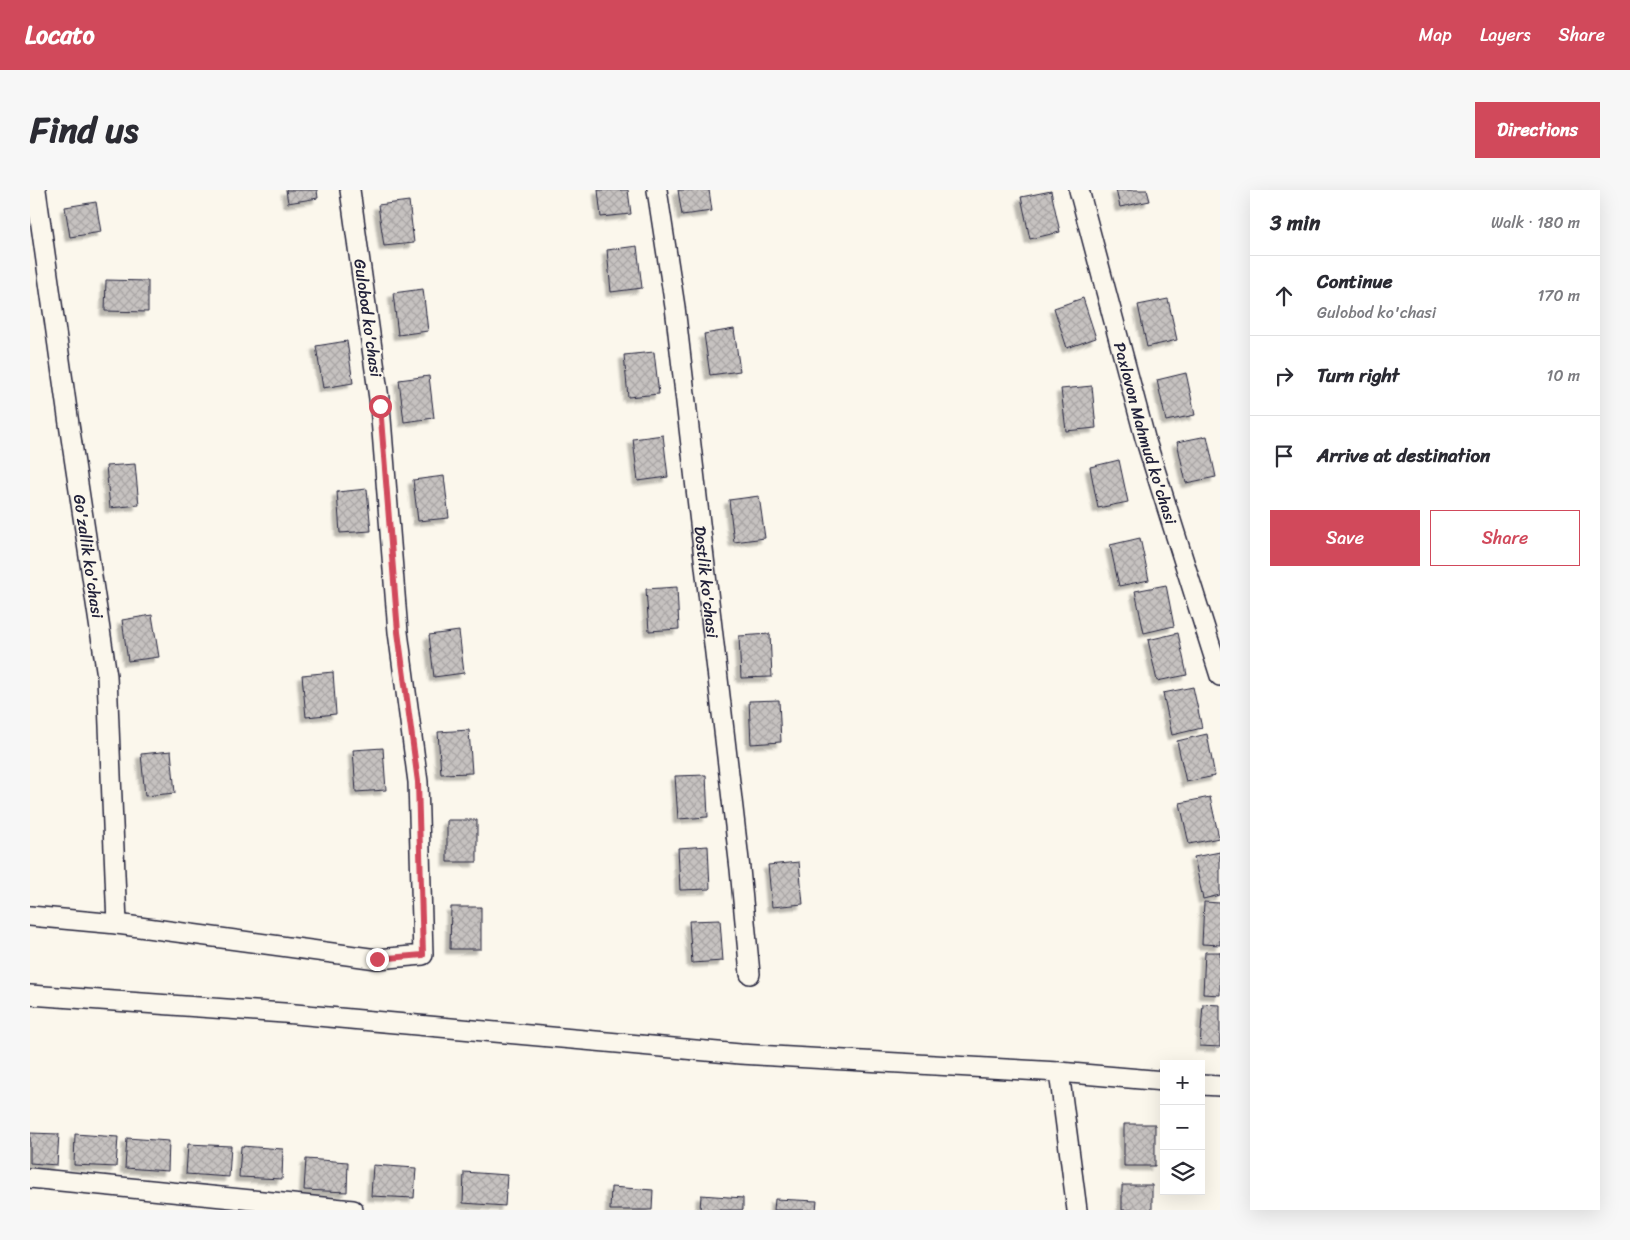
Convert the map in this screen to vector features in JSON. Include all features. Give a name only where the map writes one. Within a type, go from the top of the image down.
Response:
[{"type":"street","name":"Go'zallik ko'chasi","points":[[36,190],[107,676],[117,924]]},
{"type":"street","name":"Gulobod ko'chasi","points":[[117,924],[377,959],[423,955],[418,782],[398,632],[380,406],[350,190]]},
{"type":"street","name":"Dostlik ko'chasi","points":[[657,190],[675,306],[740,869],[750,974]]},
{"type":"street","name":"Paxlovon Mahmud ko'chasi","points":[[1080,190],[1146,438],[1220,676]]},
{"type":"street","points":[[30,916],[117,924]]},
{"type":"street","points":[[30,995],[284,1013],[740,1054],[1059,1072],[1160,1081]]},
{"type":"street","points":[[1059,1072],[1077,1210]]},
{"type":"street","points":[[1205,1085],[1220,1086]]},
{"type":"street","points":[[30,1178],[353,1210]]},
{"type":"building","points":[[286,190],[317,190],[318,198],[288,203]]},
{"type":"building","points":[[598,190],[628,190],[631,214],[601,217]]},
{"type":"building","points":[[678,190],[709,190],[712,211],[682,215]]},
{"type":"building","points":[[1116,190],[1147,190],[1150,201],[1120,207]]},
{"type":"building","points":[[1051,191],[1060,232],[1030,239],[1021,197]]},
{"type":"building","points":[[409,201],[414,243],[384,246],[378,205]]},
{"type":"building","points":[[96,202],[101,232],[70,237],[65,207]]},
{"type":"building","points":[[637,246],[642,288],[611,292],[607,250]]},
{"type":"building","points":[[106,280],[148,281],[148,312],[105,311]]},
{"type":"building","points":[[423,289],[428,331],[398,335],[393,293]]},
{"type":"building","points":[[1083,298],[1096,338],[1067,348],[1054,308]]},
{"type":"building","points":[[1168,299],[1177,340],[1147,347],[1138,305]]},
{"type":"building","points":[[734,329],[740,371],[710,375],[704,334]]},
{"type":"building","points":[[347,341],[353,383],[323,388],[316,346]]},
{"type":"building","points":[[654,352],[659,394],[628,397],[624,355]]},
{"type":"building","points":[[1186,373],[1195,415],[1166,421],[1157,380]]},
{"type":"building","points":[[429,376],[434,418],[404,422],[399,380]]},
{"type":"building","points":[[1092,386],[1096,428],[1066,431],[1061,389]]},
{"type":"building","points":[[663,435],[668,477],[638,481],[633,439]]},
{"type":"building","points":[[1207,436],[1216,477],[1186,483],[1177,442]]},
{"type":"building","points":[[1119,460],[1128,502],[1098,508],[1090,467]]},
{"type":"building","points":[[135,464],[139,505],[110,508],[106,466]]},
{"type":"building","points":[[444,476],[449,518],[418,521],[413,480]]},
{"type":"building","points":[[367,489],[371,531],[340,533],[337,492]]},
{"type":"building","points":[[759,496],[765,538],[734,542],[729,500]]},
{"type":"building","points":[[1140,538],[1149,580],[1119,586],[1110,545]]},
{"type":"building","points":[[1166,585],[1174,626],[1144,633],[1135,591]]},
{"type":"building","points":[[677,587],[679,629],[649,631],[646,589]]},
{"type":"building","points":[[152,615],[159,657],[128,661],[122,620]]},
{"type":"building","points":[[459,631],[464,673],[434,677],[429,635]]},
{"type":"building","points":[[1178,633],[1187,675],[1157,681],[1148,640]]},
{"type":"building","points":[[770,634],[772,677],[741,678],[739,636]]},
{"type":"building","points":[[333,672],[336,714],[306,717],[302,675]]},
{"type":"building","points":[[1193,687],[1202,728],[1172,735],[1163,693]]},
{"type":"building","points":[[779,700],[781,742],[751,744],[749,701]]},
{"type":"building","points":[[469,730],[472,773],[441,774],[438,732]]},
{"type":"building","points":[[1207,734],[1215,776],[1186,782],[1177,741]]},
{"type":"building","points":[[383,748],[386,790],[356,792],[353,750]]},
{"type":"building","points":[[171,751],[175,793],[145,796],[141,754]]},
{"type":"building","points":[[706,775],[708,817],[678,819],[675,776]]},
{"type":"building","points":[[1210,797],[1219,838],[1189,844],[1180,803]]},
{"type":"building","points":[[447,820],[477,820],[477,862],[447,862]]},
{"type":"building","points":[[708,846],[710,889],[680,890],[678,848]]},
{"type":"building","points":[[1220,852],[1220,895],[1203,899],[1194,857]]},
{"type":"building","points":[[799,862],[803,904],[772,907],[768,865]]},
{"type":"building","points":[[1204,902],[1220,903],[1220,945],[1202,944]]},
{"type":"building","points":[[451,907],[481,907],[481,949],[450,949]]},
{"type":"building","points":[[720,920],[723,961],[692,963],[689,921]]},
{"type":"building","points":[[1205,952],[1220,952],[1220,995],[1203,994]]},
{"type":"building","points":[[1203,1004],[1220,1005],[1220,1047],[1200,1046]]},
{"type":"building","points":[[1124,1124],[1155,1124],[1155,1166],[1124,1166]]},
{"type":"building","points":[[30,1133],[59,1134],[57,1165],[30,1163]]},
{"type":"building","points":[[75,1134],[118,1137],[116,1167],[74,1165]]},
{"type":"building","points":[[127,1138],[169,1141],[168,1171],[125,1168]]},
{"type":"building","points":[[188,1144],[231,1146],[229,1177],[186,1174]]},
{"type":"building","points":[[241,1146],[283,1149],[282,1179],[239,1177]]},
{"type":"building","points":[[306,1159],[348,1162],[347,1192],[304,1190]]},
{"type":"building","points":[[373,1165],[416,1168],[414,1198],[371,1196]]},
{"type":"building","points":[[464,1172],[507,1175],[505,1206],[463,1203]]},
{"type":"building","points":[[1122,1185],[1152,1185],[1152,1210],[1122,1210]]},
{"type":"building","points":[[611,1187],[653,1190],[652,1210],[610,1210]]},
{"type":"building","points":[[701,1195],[743,1198],[743,1210],[700,1210]]},
{"type":"building","points":[[775,1199],[817,1201],[816,1210],[774,1210]]},
{"type":"route","points":[[377,959],[423,955],[418,782],[398,632],[380,406]]}]
